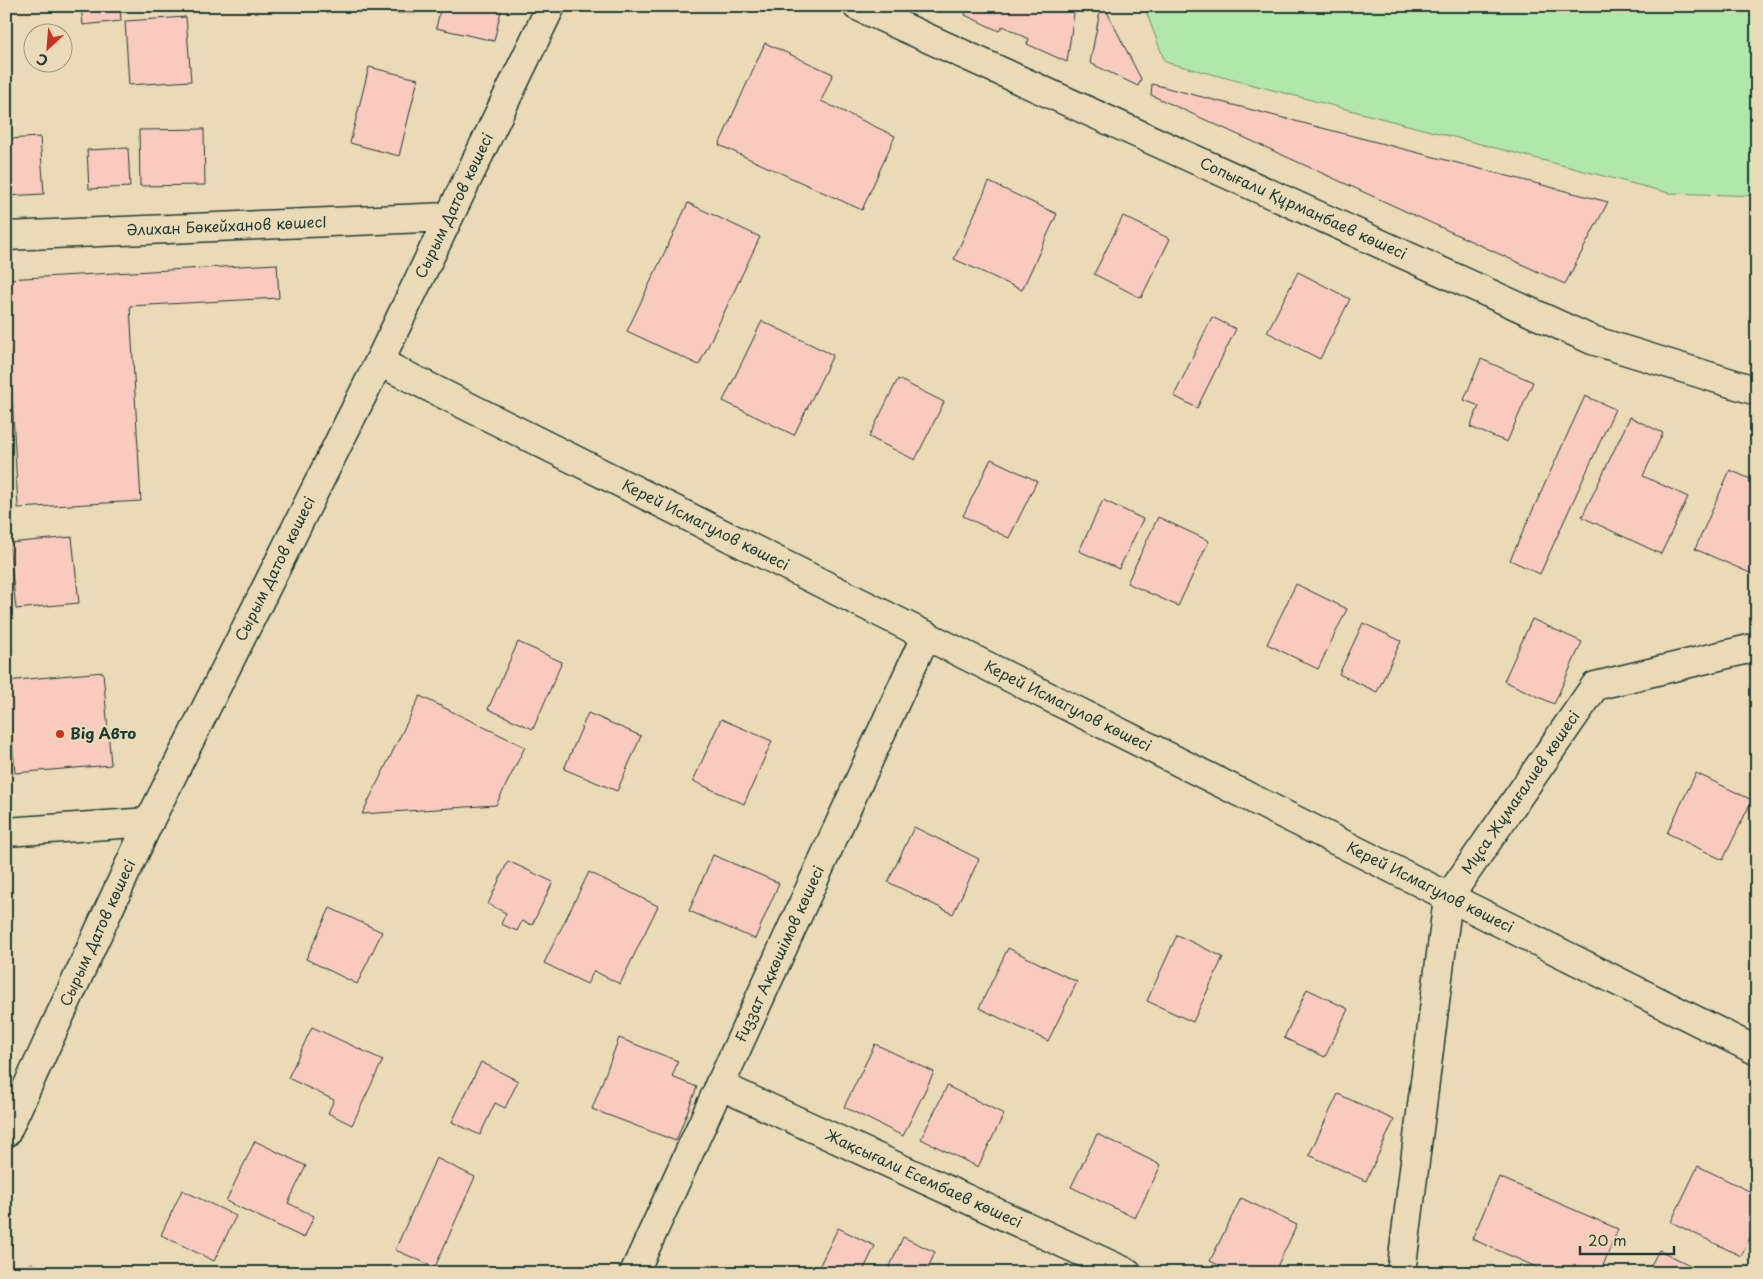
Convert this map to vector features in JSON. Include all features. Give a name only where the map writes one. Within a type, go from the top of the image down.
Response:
[{"type":"street","name":"Сырым Датов көшесі","points":[[6,1134],[148,822],[379,362],[551,6]]},
{"type":"street","name":"Сопығали Құрманбаев көшесі","points":[[858,6],[1592,340],[1757,391]]},
{"type":"street","name":"Әлихан Бөкейханов көшесI","points":[[6,236],[448,217]]},
{"type":"street","name":"Керей Исмагулов көшесі","points":[[379,362],[1757,1051]]},
{"type":"street","name":"Ғиззат Ақкөшімов көшесi","points":[[634,1273],[926,635]]},
{"type":"street","name":"Мұса Жұмағалиев көшесі","points":[[1401,1273],[1448,898],[1595,686],[1757,647]]},
{"type":"street","points":[[6,832],[148,822]]},
{"type":"street","name":"Жақсығали Есембаев көшесi","points":[[719,1085],[1128,1273]]},
{"type":"green space","points":[[1144,6],[1757,6],[1757,196],[1669,193],[1165,62]]},
{"type":"building","points":[[81,6],[120,6],[121,21],[83,25]]},
{"type":"building","points":[[394,6],[416,6],[416,13],[394,13]]},
{"type":"building","points":[[441,6],[502,6],[494,41],[436,28]]},
{"type":"building","points":[[969,6],[1075,6],[1067,62],[1027,44],[1029,39],[1003,26],[999,31],[965,15]]},
{"type":"building","points":[[1101,6],[1104,6],[1141,79],[1138,86],[1090,63]]},
{"type":"building","points":[[186,17],[191,81],[129,85],[125,21]]},
{"type":"building","points":[[765,43],[833,74],[821,101],[895,136],[862,210],[719,145]]},
{"type":"building","points":[[369,67],[418,79],[399,156],[350,143]]},
{"type":"building","points":[[1152,84],[1608,202],[1565,284],[1151,95]]},
{"type":"building","points":[[204,129],[205,185],[140,186],[139,130]]},
{"type":"building","points":[[40,137],[44,194],[6,196],[6,139]]},
{"type":"building","points":[[128,148],[130,187],[89,189],[87,150]]},
{"type":"building","points":[[989,182],[1057,214],[1022,290],[954,259]]},
{"type":"building","points":[[688,203],[760,237],[699,365],[627,331]]},
{"type":"building","points":[[1123,216],[1170,239],[1141,298],[1094,274]]},
{"type":"building","points":[[277,264],[279,298],[130,306],[141,501],[18,508],[6,279]]},
{"type":"building","points":[[1298,272],[1350,299],[1320,359],[1267,332]]},
{"type":"building","points":[[1212,317],[1236,329],[1197,408],[1174,396]]},
{"type":"building","points":[[762,321],[833,355],[794,435],[723,401]]},
{"type":"building","points":[[1481,359],[1533,382],[1507,442],[1470,427],[1479,406],[1464,400]]},
{"type":"building","points":[[898,379],[944,402],[915,460],[869,437]]},
{"type":"building","points":[[1585,396],[1615,409],[1540,574],[1510,560]]},
{"type":"building","points":[[1630,417],[1663,433],[1643,476],[1688,497],[1661,554],[1582,517]]},
{"type":"building","points":[[991,459],[1037,481],[1009,538],[963,516]]},
{"type":"building","points":[[1730,470],[1757,482],[1757,576],[1695,549]]},
{"type":"building","points":[[1103,500],[1143,519],[1119,569],[1079,551]]},
{"type":"building","points":[[1158,517],[1209,541],[1178,606],[1127,583]]},
{"type":"building","points":[[72,537],[79,603],[16,609],[9,543]]},
{"type":"building","points":[[1296,584],[1347,609],[1318,669],[1267,644]]},
{"type":"building","points":[[1532,619],[1582,642],[1554,704],[1504,681]]},
{"type":"building","points":[[1363,623],[1401,641],[1377,692],[1339,674]]},
{"type":"building","points":[[518,642],[562,662],[533,729],[488,709]]},
{"type":"building","name":"Big Авто","points":[[103,672],[111,765],[15,773],[9,703],[6,703],[6,681]]},
{"type":"building","points":[[420,696],[525,747],[496,805],[362,814]]},
{"type":"building","points":[[588,713],[641,736],[617,791],[564,769]]},
{"type":"building","points":[[721,719],[772,741],[744,804],[693,781]]},
{"type":"building","points":[[1696,773],[1752,800],[1723,860],[1667,833]]},
{"type":"building","points":[[914,827],[979,859],[953,914],[888,882]]},
{"type":"building","points":[[713,855],[779,883],[755,939],[689,911]]},
{"type":"building","points":[[508,861],[553,882],[532,925],[522,921],[517,931],[501,924],[506,913],[488,904]]},
{"type":"building","points":[[589,872],[658,906],[620,984],[594,971],[587,984],[544,963]]},
{"type":"building","points":[[330,908],[382,932],[357,984],[306,959]]},
{"type":"building","points":[[1177,935],[1223,957],[1193,1022],[1147,1001]]},
{"type":"building","points":[[1008,948],[1077,982],[1048,1041],[979,1008]]},
{"type":"building","points":[[1307,989],[1348,1009],[1325,1057],[1284,1038]]},
{"type":"building","points":[[312,1027],[383,1060],[352,1125],[328,1113],[334,1100],[288,1078]]},
{"type":"building","points":[[619,1038],[678,1061],[672,1077],[697,1087],[676,1141],[592,1109]]},
{"type":"building","points":[[875,1044],[934,1072],[903,1136],[844,1107]]},
{"type":"building","points":[[481,1062],[518,1081],[505,1108],[495,1103],[480,1135],[452,1122]]},
{"type":"building","points":[[947,1086],[1004,1114],[978,1167],[921,1139]]},
{"type":"building","points":[[1338,1094],[1394,1120],[1366,1181],[1309,1155]]},
{"type":"building","points":[[1097,1134],[1161,1165],[1135,1218],[1071,1187]]},
{"type":"building","points":[[255,1141],[306,1166],[288,1203],[314,1216],[304,1238],[226,1201]]},
{"type":"building","points":[[436,1158],[475,1177],[435,1267],[395,1250]]},
{"type":"building","points":[[1698,1166],[1757,1195],[1757,1223],[1741,1256],[1671,1222]]},
{"type":"building","points":[[1499,1177],[1618,1229],[1600,1273],[1550,1273],[1472,1239]]},
{"type":"building","points":[[182,1190],[236,1216],[214,1261],[161,1235]]},
{"type":"building","points":[[1241,1198],[1297,1225],[1274,1273],[1235,1273],[1210,1261]]},
{"type":"building","points":[[838,1228],[875,1246],[862,1273],[816,1273]]},
{"type":"building","points":[[903,1237],[935,1252],[926,1273],[887,1273]]},
{"type":"building","points":[[1659,1250],[1706,1273],[1647,1273]]},
{"type":"building","points":[[31,1263],[51,1273],[26,1273]]},
{"type":"place","name":"Big Авто","points":[[60,734]]}]
